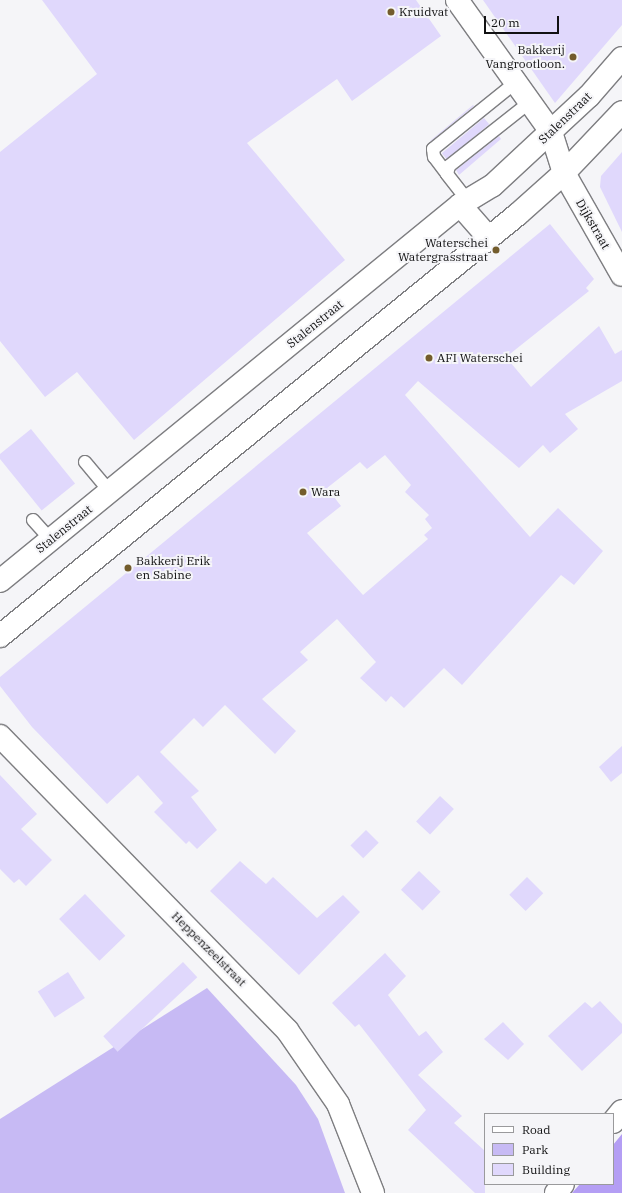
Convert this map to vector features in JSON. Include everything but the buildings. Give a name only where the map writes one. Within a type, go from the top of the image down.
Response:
[{"type":"street","name":"Dijkstraat","points":[[457,0],[551,132],[564,173],[622,275]]},
{"type":"street","name":"Stalenstraat","points":[[0,581],[464,203],[492,186],[551,132],[622,58]]},
{"type":"street","points":[[1,634],[488,237],[564,173],[622,112]]},
{"type":"street","points":[[464,203],[488,237]]},
{"type":"street","name":"Heppenzeelstraat","points":[[0,736],[287,1030],[338,1104],[373,1193]]},
{"type":"street","points":[[614,1121],[622,1111]]},
{"type":"street","points":[[556,1193],[562,1185]]},
{"type":"lane","points":[[464,203],[447,174],[434,157],[433,149],[516,82]]},
{"type":"lane","points":[[447,174],[449,166],[530,102]]},
{"type":"lane","points":[[85,462],[110,492]]},
{"type":"lane","points":[[33,520],[51,540]]},
{"type":"green space","points":[[207,988],[296,1085],[318,1119],[345,1193],[0,1193],[0,1119]]},
{"type":"shaded area","points":[[622,1134],[622,1193],[572,1193],[579,1185],[614,1185],[614,1144]]},
{"type":"place","name":"Kruidvat","points":[[391,12]]},
{"type":"place","name":"Bakkerij Vangrootloon.","points":[[573,57]]},
{"type":"place","name":"Waterschei Watergrasstraat","points":[[496,250]]},
{"type":"place","name":"AFI Waterschei","points":[[429,358]]},
{"type":"place","name":"Wara","points":[[303,492]]},
{"type":"place","name":"Bakkerij Erik en Sabine","points":[[128,568]]}]
